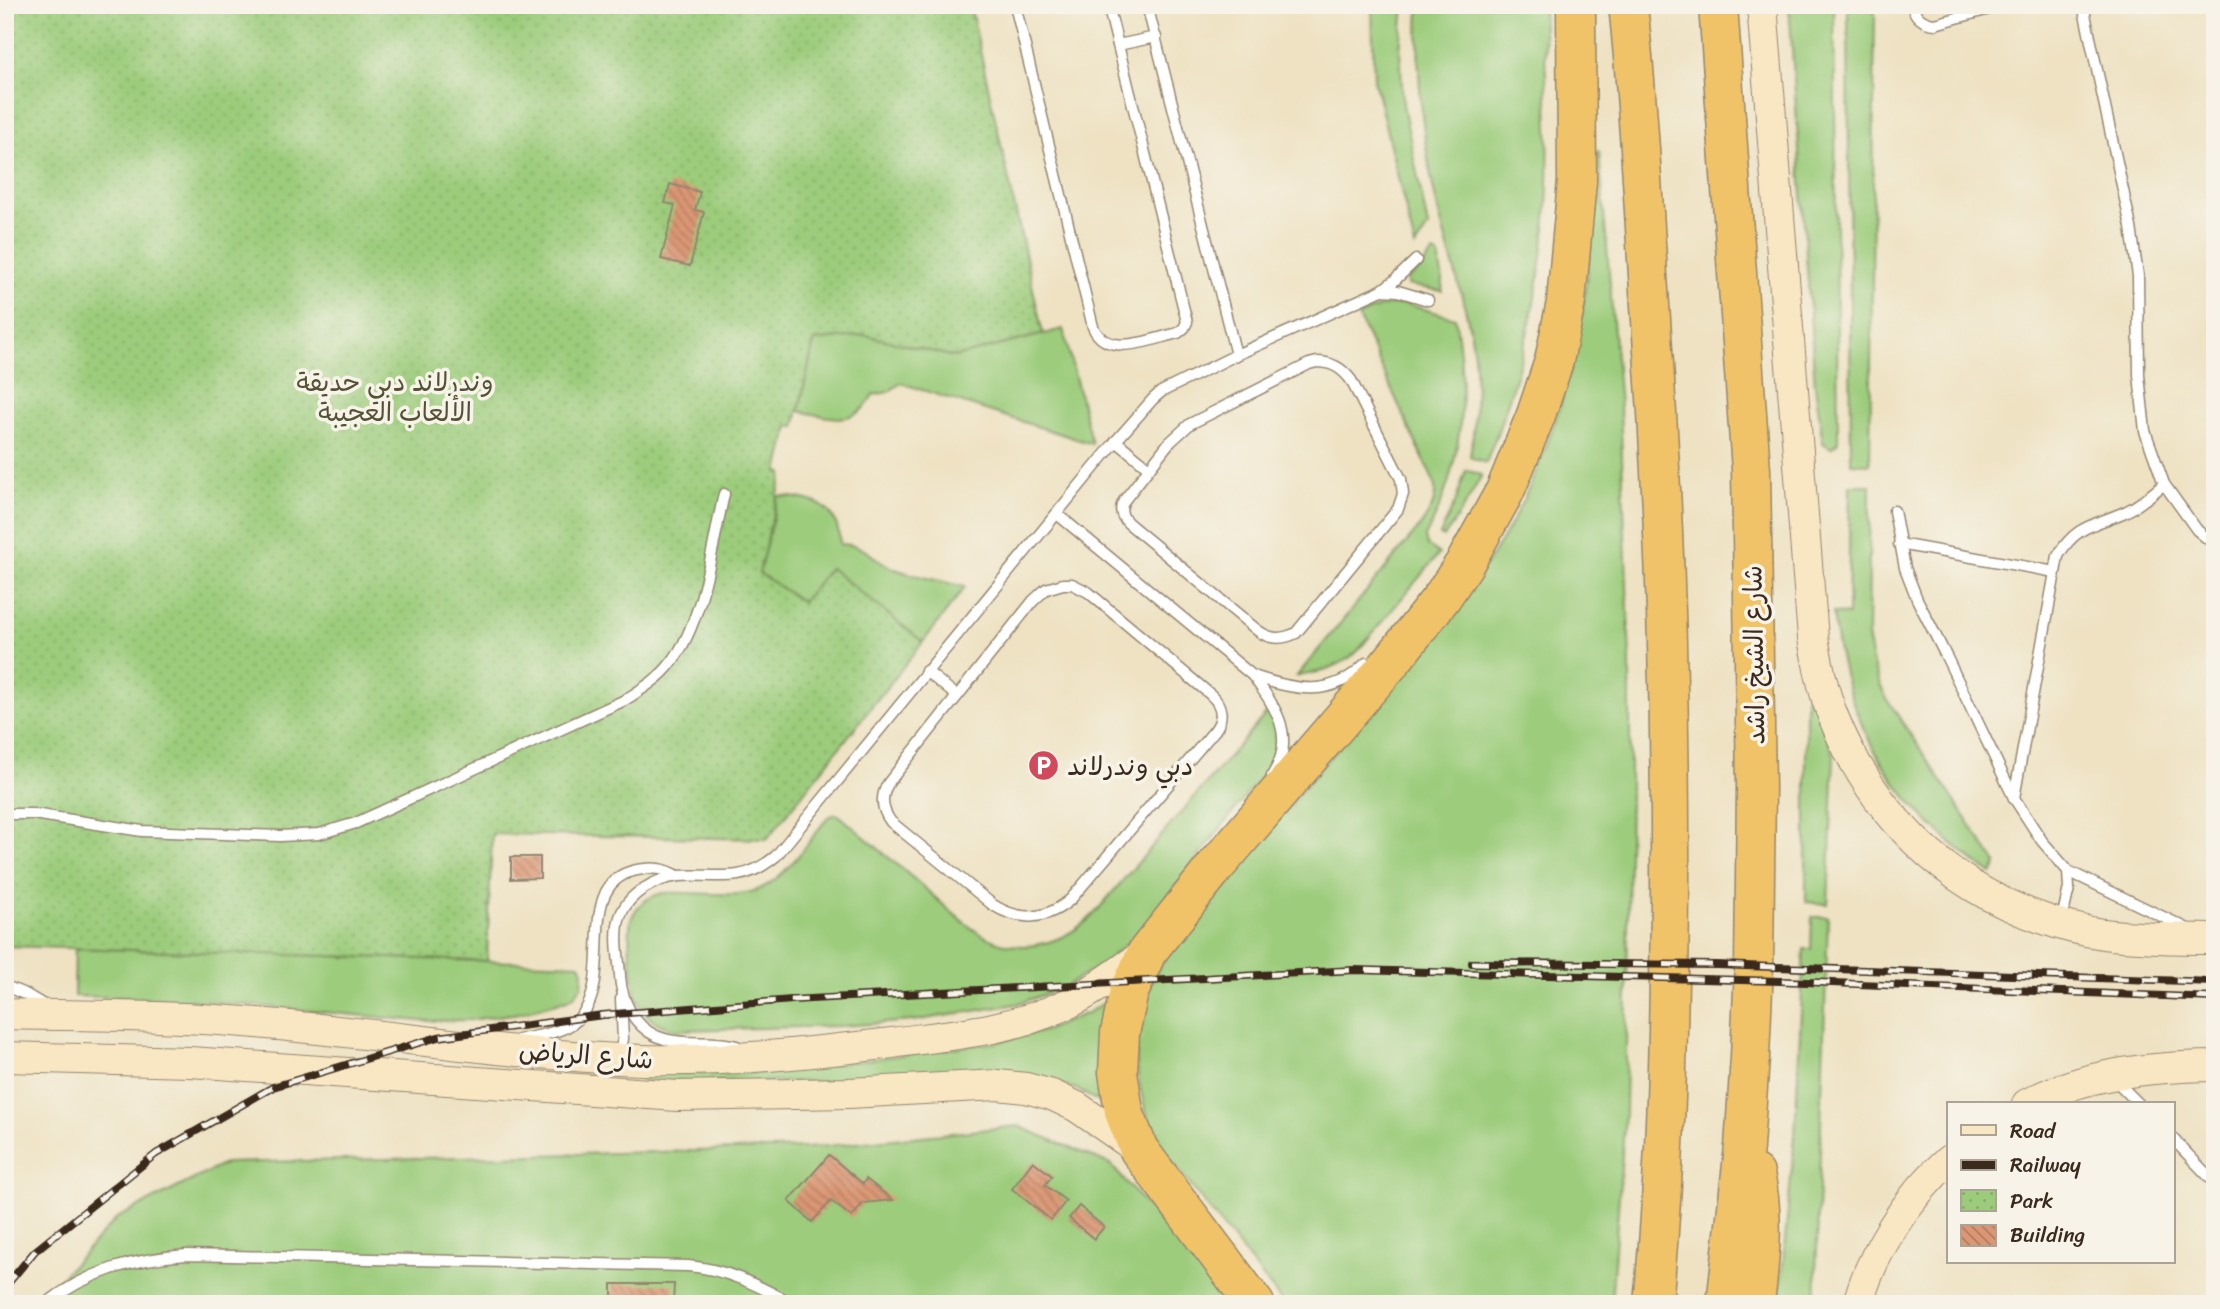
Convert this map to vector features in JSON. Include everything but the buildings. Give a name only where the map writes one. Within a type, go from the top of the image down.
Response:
[{"type":"highway","points":[[1255,1304],[1139,1150],[1125,1112],[1118,1072],[1120,1033],[1129,992],[1147,952],[1222,850],[1382,672],[1442,597],[1465,563],[1505,491],[1536,415],[1553,361],[1566,302],[1576,194],[1576,5]]},
{"type":"highway","points":[[1628,5],[1656,384],[1669,679],[1669,1044],[1665,1147],[1653,1304]]},
{"type":"highway","name":"شارع الشيخ راشد","points":[[1718,5],[1751,470],[1756,877],[1753,992],[1744,1147],[1726,1304]]},
{"type":"highway","points":[[1744,1147],[1754,1169],[1762,1223],[1755,1304]]},
{"type":"main road","points":[[1762,5],[1813,638],[1833,715],[1849,750],[1868,784],[1918,845],[1948,870],[1984,894],[2028,914],[2102,934],[2212,939]]},
{"type":"main road","name":"شارع الرياض","points":[[5,1014],[125,1015],[225,1020],[618,1058],[664,1060],[757,1055],[845,1049],[963,1034],[1028,1019],[1089,993],[1147,952]]},
{"type":"main road","points":[[510,1084],[526,1078],[592,1076],[606,1071],[618,1058]]},
{"type":"main road","name":"شارع الرياض","points":[[9,1059],[190,1062],[641,1095],[715,1097],[998,1085],[1039,1092],[1077,1107],[1139,1150]]},
{"type":"main road","points":[[2032,1102],[2110,1074],[2147,1069],[2215,1066]]},
{"type":"main road","points":[[1858,1304],[1874,1261],[1894,1225],[1919,1192],[1947,1162]]},
{"type":"lane","points":[[1015,5],[1093,327],[1104,342],[1120,345],[1178,333],[1186,322],[1108,5]]},
{"type":"lane","points":[[1147,5],[1236,355]]},
{"type":"lane","points":[[1912,5],[1917,17],[1935,24],[2004,5]]},
{"type":"lane","points":[[2083,5],[2131,228],[2138,276],[2139,375],[2144,431],[2164,484],[2197,530],[2215,545]]},
{"type":"lane","points":[[1118,45],[1156,37]]},
{"type":"lane","points":[[618,1058],[623,1039],[617,933],[627,902],[639,890],[678,876],[739,875],[765,865],[776,856],[1153,399],[1161,392],[1236,355],[1382,290],[1416,260]]},
{"type":"lane","points":[[1382,290],[1398,291],[1427,300]]},
{"type":"lane","points":[[1325,362],[1340,368],[1350,380],[1401,479],[1403,494],[1398,509],[1296,633],[1280,639],[1257,630],[1124,519],[1121,514],[1122,503],[1149,468],[1179,434],[1203,416],[1309,364],[1325,362]]},
{"type":"lane","points":[[1116,442],[1149,468]]},
{"type":"lane","points":[[2014,798],[2058,556],[2077,532],[2130,510],[2164,484]]},
{"type":"lane","points":[[5,814],[33,814],[142,831],[280,836],[319,834],[356,823],[625,700],[650,684],[671,664],[687,639],[694,621],[724,494]]},
{"type":"lane","points":[[1894,511],[1899,544],[1917,599],[2014,798],[2042,841],[2068,871],[2212,939]]},
{"type":"lane","points":[[1056,514],[1253,676],[1278,713],[1283,739],[1280,760],[1264,787]]},
{"type":"lane","points":[[1899,544],[2055,572]]},
{"type":"lane","points":[[1072,584],[1088,592],[1211,695],[1219,705],[1221,718],[1215,730],[1071,899],[1044,915],[1022,917],[993,905],[891,822],[884,810],[883,795],[888,782],[957,696],[1039,594],[1054,585],[1072,584]]},
{"type":"lane","points":[[1409,619],[1442,597]]},
{"type":"lane","points":[[1253,676],[1292,688],[1314,689],[1350,677],[1371,657]]},
{"type":"lane","points":[[926,671],[957,696]]},
{"type":"lane","points":[[486,1047],[551,1033],[580,1017],[590,1004],[595,988],[598,915],[608,888],[624,874],[645,868],[666,869],[678,876]]},
{"type":"lane","points":[[2060,924],[2067,897],[2068,871]]},
{"type":"lane","points":[[5,986],[27,995],[57,1016]]},
{"type":"lane","points":[[621,991],[632,1015],[652,1035],[679,1042],[732,1044],[757,1055]]},
{"type":"lane","points":[[2110,1074],[2137,1102]]},
{"type":"lane","points":[[2174,1140],[2215,1182]]},
{"type":"lane","points":[[46,1304],[87,1277],[119,1265],[186,1255],[688,1266],[724,1272],[760,1286],[793,1304]]},
{"type":"green space","name":"وندرلاند دبي حديقة الألعاب العجيبة","points":[[5,5],[970,5],[1043,334],[955,357],[865,335],[814,341],[795,427],[789,426],[778,472],[783,473],[759,573],[802,602],[830,568],[923,642],[767,839],[492,834],[487,961],[5,946]]},
{"type":"green space","points":[[1372,5],[1404,5],[1400,50],[1403,105],[1428,227],[1415,247],[1374,79]]},
{"type":"green space","points":[[1419,5],[1543,5],[1548,166],[1543,251],[1532,313],[1517,373],[1486,463],[1470,457],[1476,374],[1469,325],[1440,217],[1427,153],[1419,79]]},
{"type":"green space","points":[[1789,5],[1834,5],[1838,442],[1831,448],[1823,443],[1815,385]]},
{"type":"green space","points":[[1848,5],[1875,5],[1870,464],[1851,463]]},
{"type":"green space","points":[[1599,151],[1620,406],[1630,662],[1625,1114],[1611,1304],[1284,1304],[1161,1148],[1145,1107],[1137,1065],[1139,1022],[1145,1000],[1155,974],[1175,942],[1449,615],[1484,567],[1515,516],[1552,429],[1577,339],[1590,246],[1595,152]]},
{"type":"green space","points":[[1433,253],[1438,255],[1443,280],[1442,291],[1407,285],[1407,279],[1419,270]]},
{"type":"green space","points":[[1406,304],[1455,318],[1462,375],[1460,430],[1448,484],[1425,537],[1427,545],[1439,554],[1356,653],[1328,669],[1297,676],[1421,525],[1434,500],[1434,482],[1358,316],[1381,306]]},
{"type":"green space","points":[[1063,329],[1092,444],[901,383],[888,392],[873,395],[866,405],[850,416],[841,418],[799,411],[814,341],[865,335],[955,357]]},
{"type":"green space","points":[[1466,470],[1482,475],[1444,537],[1440,535]]},
{"type":"green space","points":[[1850,485],[1870,485],[1868,633],[1876,675],[1887,699],[1997,865],[1992,874],[1958,849],[1903,793],[1881,762],[1850,692],[1839,654],[1833,613],[1848,615]]},
{"type":"green space","points":[[778,496],[821,505],[834,519],[840,544],[858,547],[895,569],[965,587],[923,642],[830,568],[802,602],[759,573]]},
{"type":"green space","points":[[1806,691],[1809,691],[1834,755],[1828,904],[1806,902]]},
{"type":"green space","points":[[1270,709],[1276,738],[1268,767],[1141,931],[1104,963],[1063,988],[1017,1004],[913,1021],[842,1026],[677,1030],[663,1026],[647,1016],[640,1004],[633,979],[630,935],[633,915],[642,904],[663,893],[736,894],[759,889],[782,874],[828,817],[836,814],[956,916],[994,941],[1025,946],[1055,940],[1070,933],[1095,913]]},
{"type":"green space","points":[[1812,917],[1828,917],[1815,1304],[1779,1304],[1795,1136],[1804,949],[1811,949]]},
{"type":"green space","points":[[75,948],[580,964],[583,971],[582,985],[574,996],[567,1000],[519,1013],[470,1020],[421,1021],[191,1000],[74,996]]},
{"type":"green space","points":[[1107,1001],[1100,1053],[1106,1106],[1076,1089],[1055,1083],[641,1081],[641,1072],[737,1074],[785,1071],[998,1042],[1044,1031],[1087,1013]]},
{"type":"green space","points":[[1018,1126],[1110,1164],[1183,1247],[1227,1304],[36,1304],[117,1218],[226,1163],[808,1148]]},
{"type":"railway","points":[[1472,963],[1717,965],[2215,982]]},
{"type":"railway","points":[[5,1287],[35,1251],[156,1154],[273,1087],[438,1037],[603,1015],[792,1000],[1354,970],[1781,981],[2215,998]]},
{"type":"place","name":"دبي وندرلاند","points":[[1044,766]]}]
